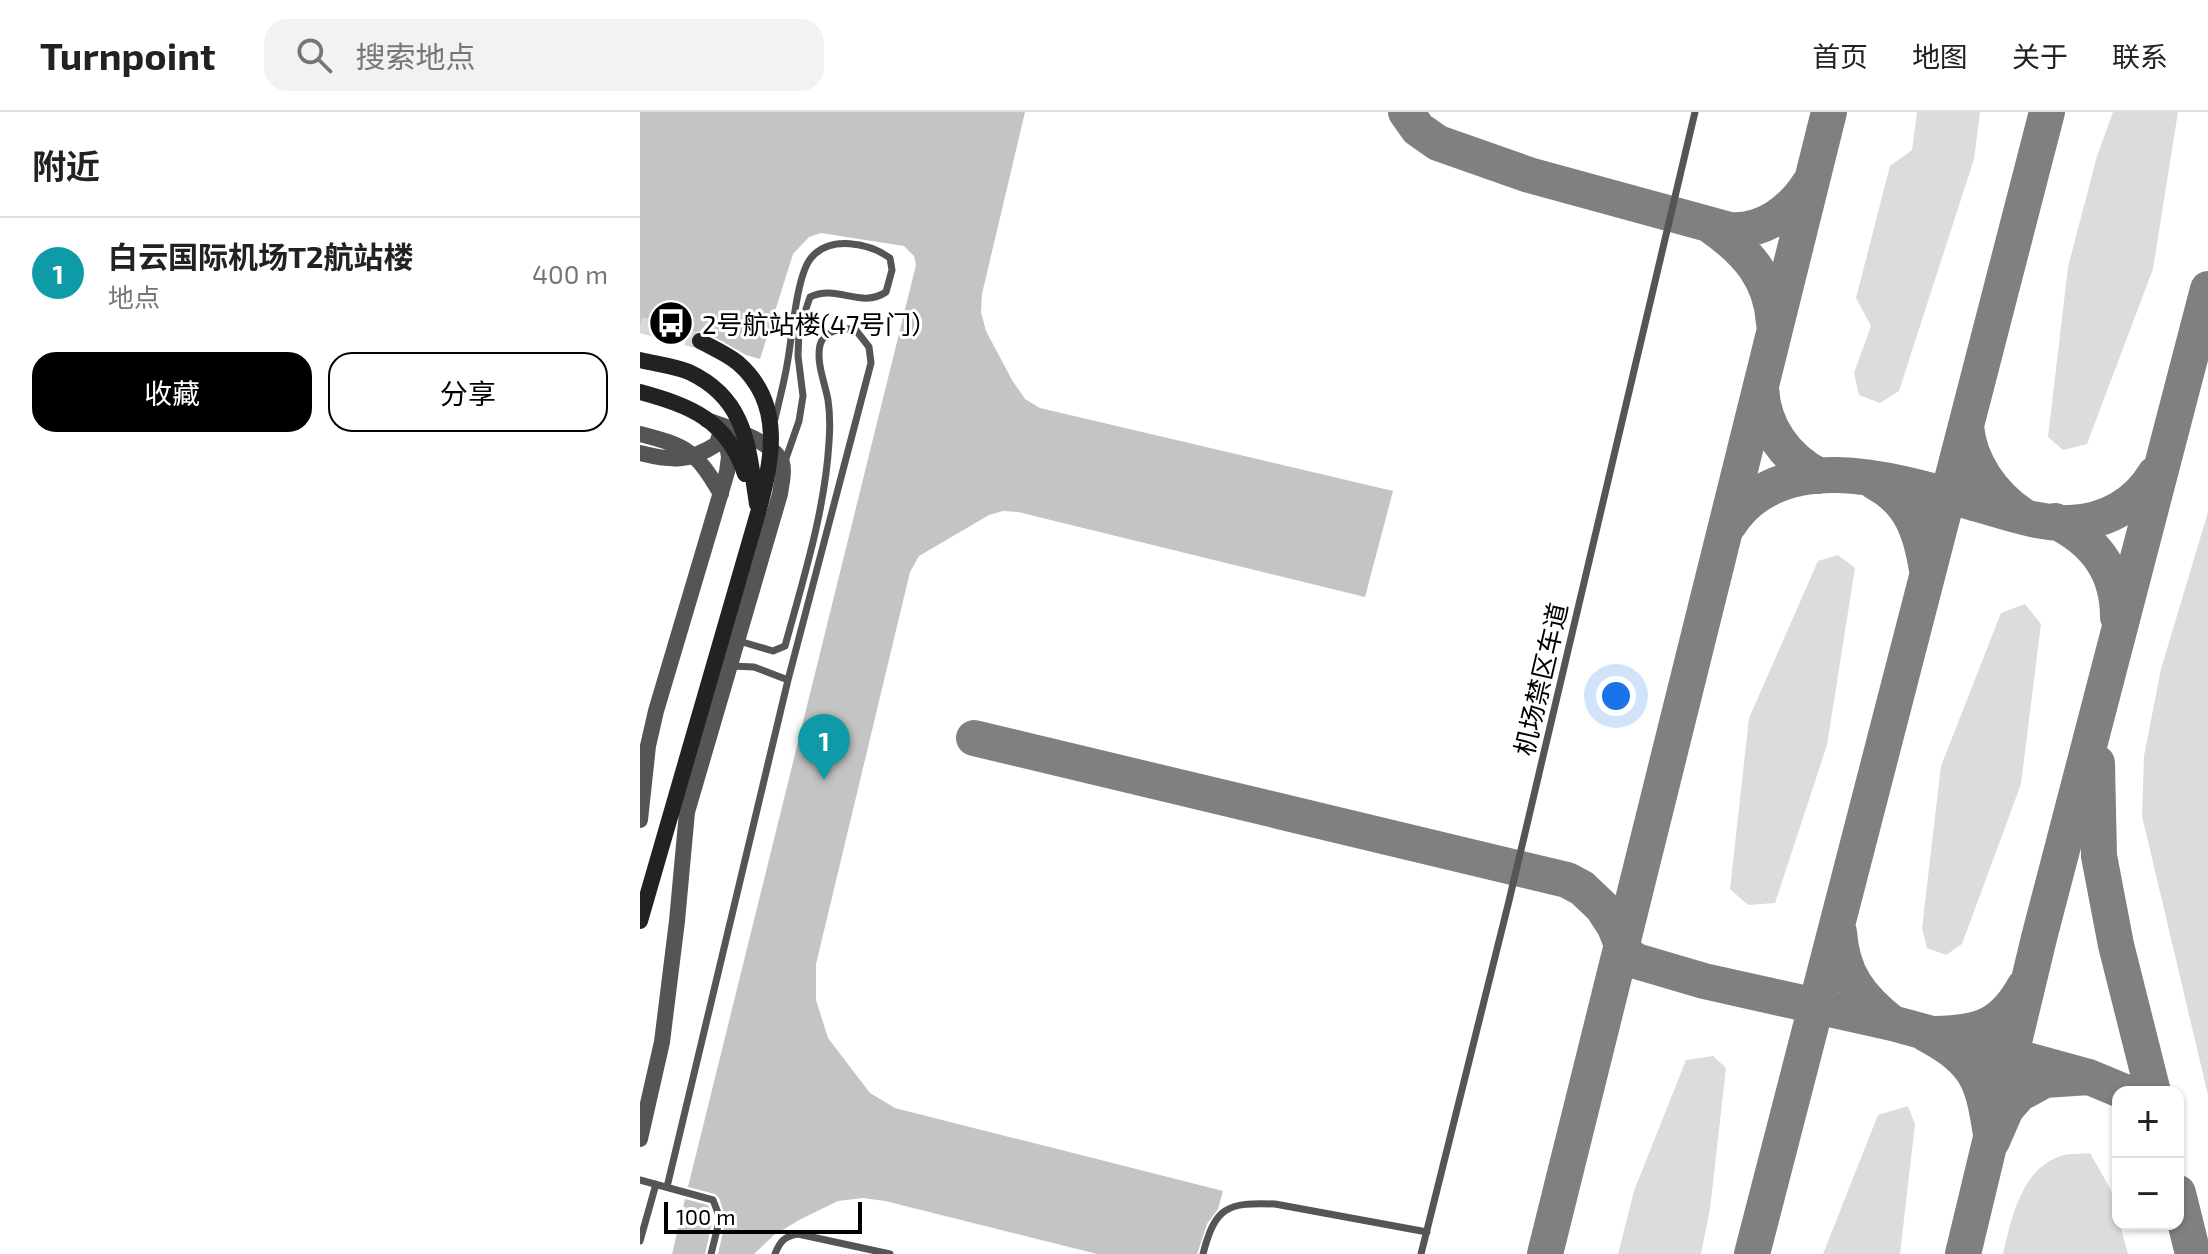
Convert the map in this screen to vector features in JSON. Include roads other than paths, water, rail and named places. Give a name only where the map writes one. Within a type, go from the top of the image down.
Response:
[{"type":"main road","points":[[640,921],[758,513],[773,444],[763,394],[735,361],[700,341]]},
{"type":"main road","points":[[640,360],[686,371],[715,387],[730,402],[746,439],[758,513]]},
{"type":"main road","points":[[640,392],[689,408],[714,424],[729,440],[741,460],[758,513]]},
{"type":"street","points":[[640,398],[723,425],[768,446],[778,454],[783,466],[780,494],[687,812],[662,1042],[640,1139]]},
{"type":"street","points":[[640,453],[673,460],[694,455],[717,444],[723,425]]},
{"type":"street","points":[[640,820],[648,746],[729,457],[723,425]]},
{"type":"street","points":[[640,434],[673,442],[694,455],[721,494]]},
{"type":"lane","name":"机场禁区车道","points":[[1421,1254],[1511,893],[1695,112]]},
{"type":"lane","points":[[768,446],[786,370],[802,278],[810,259],[822,248],[841,243],[878,250],[890,258],[892,270],[886,292],[877,298],[850,297],[834,291],[810,297],[799,330],[798,356],[803,396],[799,421],[783,466]]},
{"type":"lane","points":[[667,1187],[788,680],[871,363],[869,347],[855,329],[842,328],[830,332],[820,343],[819,360],[829,403],[827,470],[806,569],[785,646],[773,651],[737,640]]},
{"type":"lane","points":[[729,666],[754,667],[788,680]]},
{"type":"lane","points":[[640,1180],[713,1200],[720,1218],[711,1254]]},
{"type":"lane","points":[[640,1241],[656,1184]]},
{"type":"lane","points":[[1203,1254],[1210,1226],[1220,1214],[1234,1206],[1253,1203],[1275,1204],[1427,1232]]},
{"type":"lane","points":[[775,1254],[786,1236],[798,1234],[890,1254]]},
{"type":"tunnel","points":[[640,325],[700,341]]},
{"type":"place","name":"2号航站楼(47号门）","points":[[671,323]]},
{"type":"place","name":"白云国际机场T2航站楼","points":[[824,780]]}]
